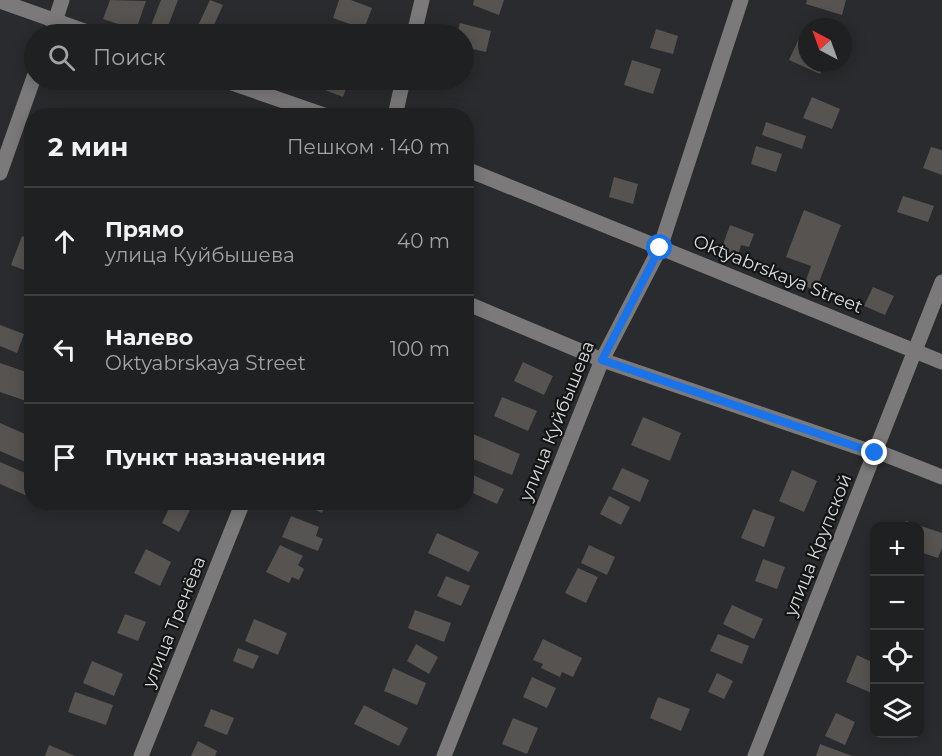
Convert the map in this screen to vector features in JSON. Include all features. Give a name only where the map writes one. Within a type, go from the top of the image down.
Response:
[{"type":"street","points":[[55,24],[62,0]]},
{"type":"street","points":[[416,24],[422,0]]},
{"type":"street","name":"улица Куйбышева","points":[[444,756],[602,360],[660,248],[741,0]]},
{"type":"street","points":[[0,1],[46,24]]},
{"type":"street","points":[[0,173],[30,90]]},
{"type":"street","points":[[252,90],[304,108]]},
{"type":"street","points":[[397,108],[401,90]]},
{"type":"street","name":"Oktyabrskaya Street","points":[[474,172],[942,362]]},
{"type":"street","name":"улица Крупской","points":[[755,756],[942,282]]},
{"type":"street","points":[[474,306],[602,360],[876,452],[942,477]]},
{"type":"street","name":"улица Тренёва","points":[[141,756],[240,510]]},
{"type":"building","points":[[110,0],[146,1],[138,24],[118,24],[103,19]]},
{"type":"building","points":[[161,0],[178,0],[169,24],[152,24]]},
{"type":"building","points":[[210,0],[223,5],[214,24],[199,24]]},
{"type":"building","points":[[339,0],[351,0],[372,8],[366,24],[350,24],[333,18]]},
{"type":"building","points":[[474,0],[504,0],[499,15],[473,5]]},
{"type":"building","points":[[807,0],[846,0],[842,15],[806,4]]},
{"type":"building","points":[[474,27],[491,31],[486,52],[474,49]]},
{"type":"building","points":[[656,29],[678,36],[673,54],[650,48]]},
{"type":"building","points":[[798,40],[798,64],[789,60]]},
{"type":"building","points":[[632,60],[661,69],[653,94],[624,85]]},
{"type":"building","points":[[325,90],[345,90],[343,97]]},
{"type":"building","points":[[812,97],[840,109],[832,129],[803,118]]},
{"type":"building","points":[[766,122],[806,136],[802,149],[762,135]]},
{"type":"building","points":[[756,146],[782,154],[776,172],[751,164]]},
{"type":"building","points":[[931,147],[942,150],[942,175],[923,168]]},
{"type":"building","points":[[614,177],[638,184],[633,204],[609,197]]},
{"type":"building","points":[[903,196],[934,206],[928,222],[897,212]]},
{"type":"building","points":[[804,210],[841,225],[816,290],[804,286],[811,266],[786,257]]},
{"type":"building","points":[[730,225],[754,234],[749,247],[741,245],[737,259],[720,253]]},
{"type":"building","points":[[22,236],[24,237],[24,270],[11,265]]},
{"type":"building","points":[[873,287],[894,296],[885,315],[864,306]]},
{"type":"building","points":[[0,325],[24,334],[17,353],[0,346]]},
{"type":"building","points":[[523,362],[553,376],[544,395],[514,381]]},
{"type":"building","points":[[0,363],[24,371],[24,400],[0,392]]},
{"type":"building","points":[[502,397],[537,411],[528,431],[494,416]]},
{"type":"building","points":[[643,417],[681,433],[670,461],[631,445]]},
{"type":"building","points":[[0,423],[24,434],[24,462],[0,451]]},
{"type":"building","points":[[474,434],[520,454],[512,475],[474,459]]},
{"type":"building","points":[[0,462],[24,472],[24,494],[0,484]]},
{"type":"building","points":[[622,468],[649,480],[640,502],[612,489]]},
{"type":"building","points":[[792,470],[817,481],[804,512],[779,501]]},
{"type":"building","points":[[474,476],[504,489],[497,504],[474,494]]},
{"type":"building","points":[[609,496],[630,507],[621,525],[600,514]]},
{"type":"building","points":[[753,509],[775,517],[764,547],[741,538]]},
{"type":"building","points":[[168,510],[190,510],[179,532],[162,523]]},
{"type":"building","points":[[291,516],[319,527],[316,536],[323,539],[318,551],[282,537]]},
{"type":"building","points":[[924,527],[942,533],[942,548],[938,558],[924,553]]},
{"type":"building","points":[[437,533],[479,552],[469,572],[428,553]]},
{"type":"building","points":[[280,545],[303,556],[298,565],[304,569],[299,580],[292,577],[289,583],[266,572]]},
{"type":"building","points":[[589,545],[615,557],[607,575],[581,563]]},
{"type":"building","points":[[146,549],[171,562],[160,586],[134,573]]},
{"type":"building","points":[[763,559],[785,567],[777,589],[755,581]]},
{"type":"building","points":[[578,568],[598,577],[586,603],[565,593]]},
{"type":"building","points":[[446,576],[470,586],[461,606],[437,596]]},
{"type":"building","points":[[732,605],[763,619],[754,639],[723,624]]},
{"type":"building","points":[[415,610],[451,623],[444,642],[408,628]]},
{"type":"building","points":[[125,614],[146,622],[138,641],[117,633]]},
{"type":"building","points":[[254,619],[287,633],[278,655],[245,641]]},
{"type":"building","points":[[718,634],[749,646],[742,664],[710,651]]},
{"type":"building","points":[[543,639],[582,658],[573,677],[562,672],[560,677],[541,668],[543,664],[533,660]]},
{"type":"building","points":[[416,644],[438,657],[429,674],[407,661]]},
{"type":"building","points":[[238,648],[259,656],[253,669],[233,661]]},
{"type":"building","points":[[857,655],[870,661],[870,692],[846,682]]},
{"type":"building","points":[[92,661],[123,674],[114,696],[83,683]]},
{"type":"building","points":[[393,668],[426,683],[417,705],[384,691]]},
{"type":"building","points":[[717,673],[733,681],[724,699],[708,692]]},
{"type":"building","points":[[532,677],[556,688],[547,708],[523,697]]},
{"type":"building","points":[[75,692],[113,705],[106,725],[68,712]]},
{"type":"building","points":[[658,697],[690,709],[681,731],[650,718]]},
{"type":"building","points":[[364,705],[408,728],[399,746],[354,724]]},
{"type":"building","points":[[211,709],[234,718],[227,735],[204,726]]},
{"type":"building","points":[[836,713],[855,722],[845,745],[825,736]]},
{"type":"building","points":[[513,718],[538,728],[527,754],[502,744]]},
{"type":"building","points":[[198,741],[217,751],[215,756],[191,756]]},
{"type":"building","points":[[820,744],[852,756],[816,756]]},
{"type":"building","points":[[49,745],[75,756],[45,756]]},
{"type":"route","points":[[660,248],[602,360],[875,453]]}]
